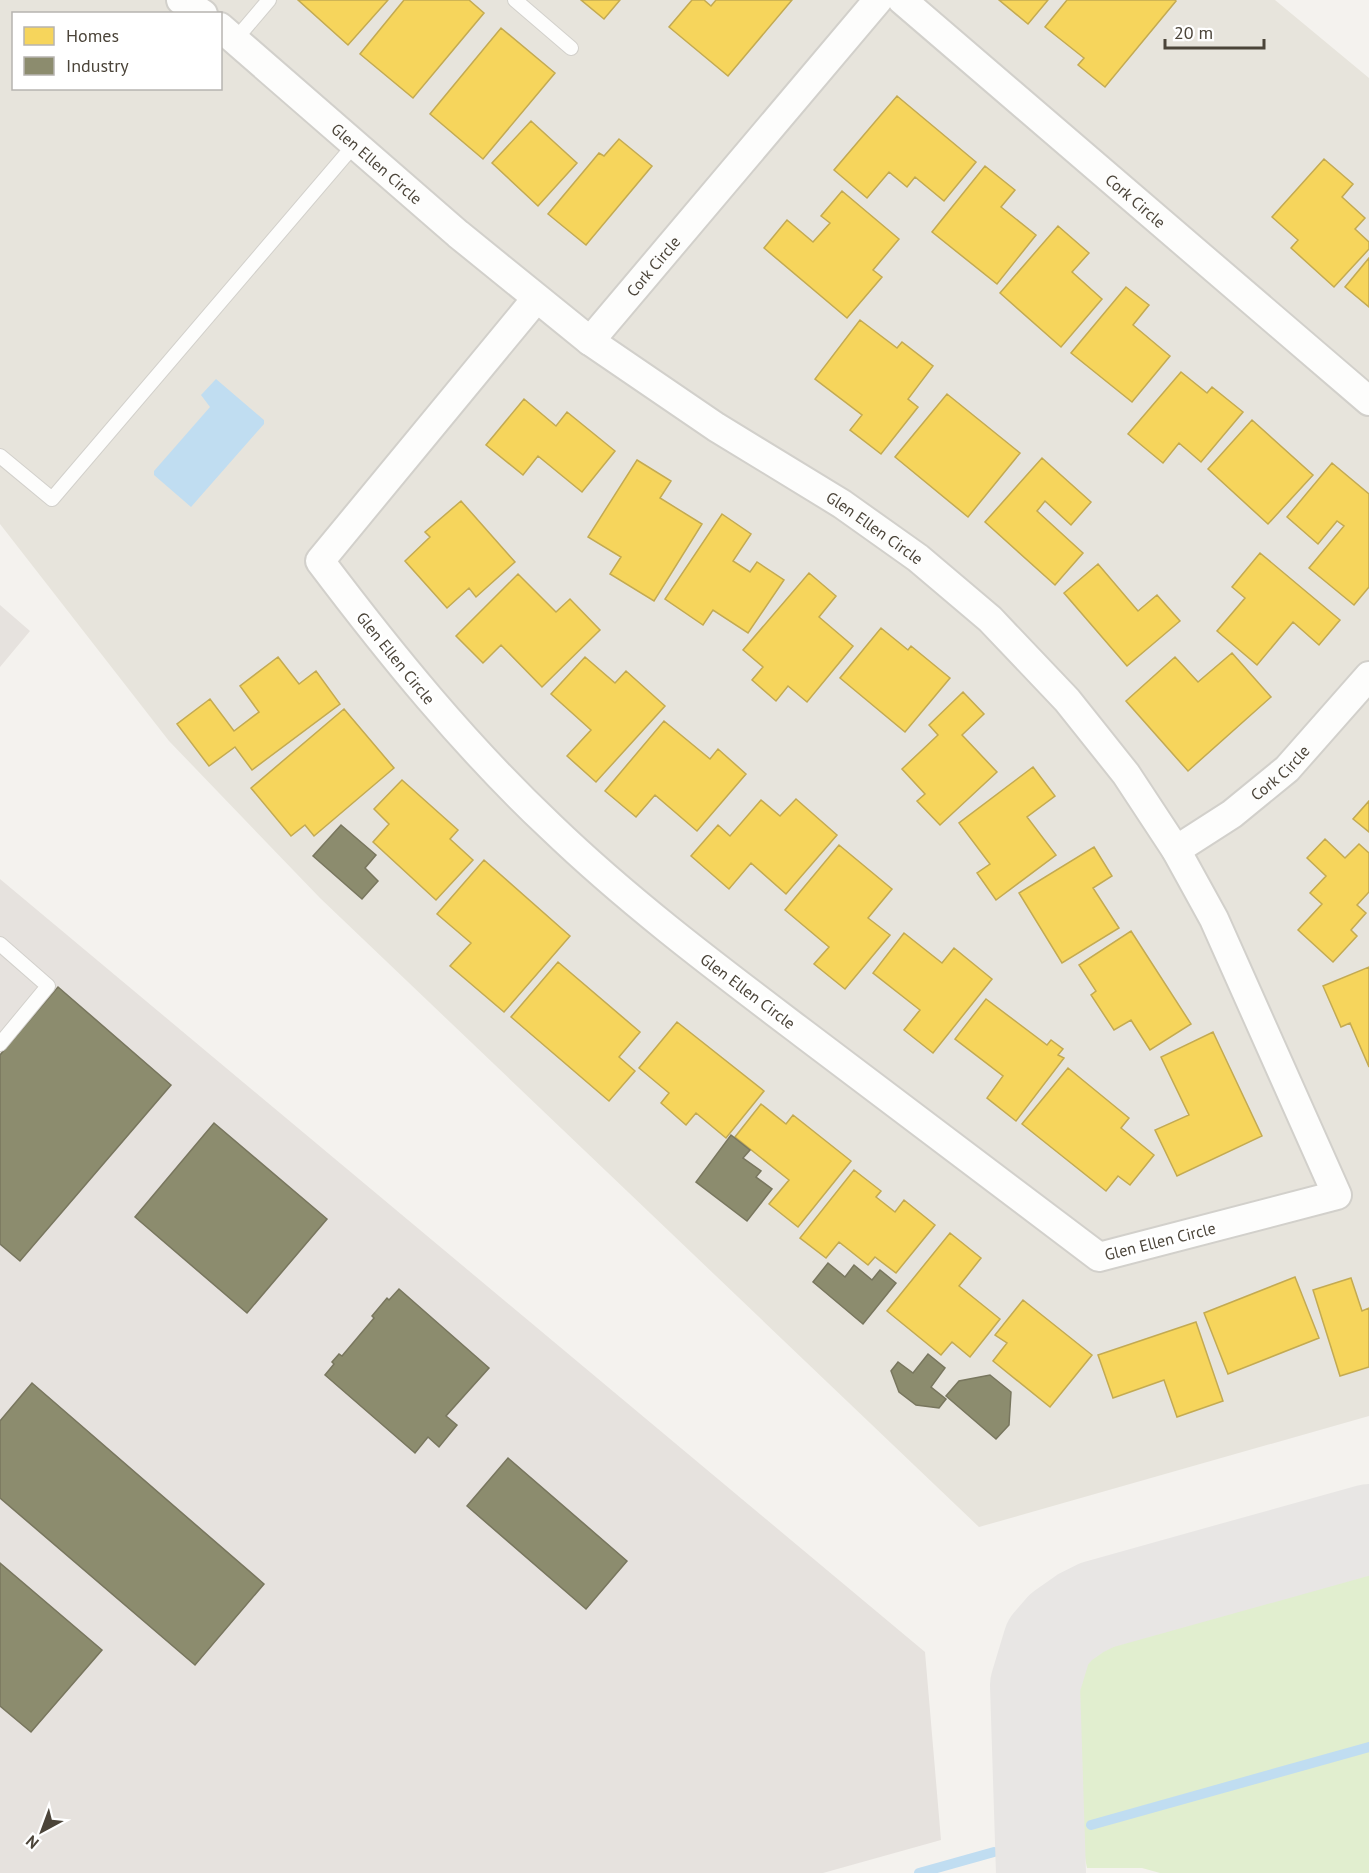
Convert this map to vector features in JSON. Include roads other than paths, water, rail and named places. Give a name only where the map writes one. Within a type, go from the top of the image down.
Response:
[{"type":"street","name":"Cork Circle","points":[[590,341],[878,0]]},
{"type":"street","name":"Cork Circle","points":[[902,0],[1369,401]]},
{"type":"street","name":"Glen Ellen Circle","points":[[228,33],[536,299],[590,341],[716,427],[842,504],[918,558],[990,619],[1068,700],[1126,774],[1176,850],[1214,919],[1338,1195],[1098,1257],[698,953],[618,889],[550,827],[464,740],[386,649],[320,561],[536,299]]},
{"type":"street","name":"Cork Circle","points":[[1176,850],[1233,814],[1287,769],[1369,676]]},
{"type":"lane","points":[[228,33],[269,0]]},
{"type":"lane","points":[[515,0],[572,48]]},
{"type":"lane","points":[[0,456],[52,499],[355,144]]},
{"type":"lane","points":[[0,944],[48,986],[0,1044]]},
{"type":"water","points":[[216,379],[264,420],[264,424],[191,507],[154,475],[154,471],[210,407],[201,395]]},
{"type":"waterway","points":[[1091,1825],[1369,1747]]},
{"type":"waterway","points":[[919,1873],[994,1852]]}]
